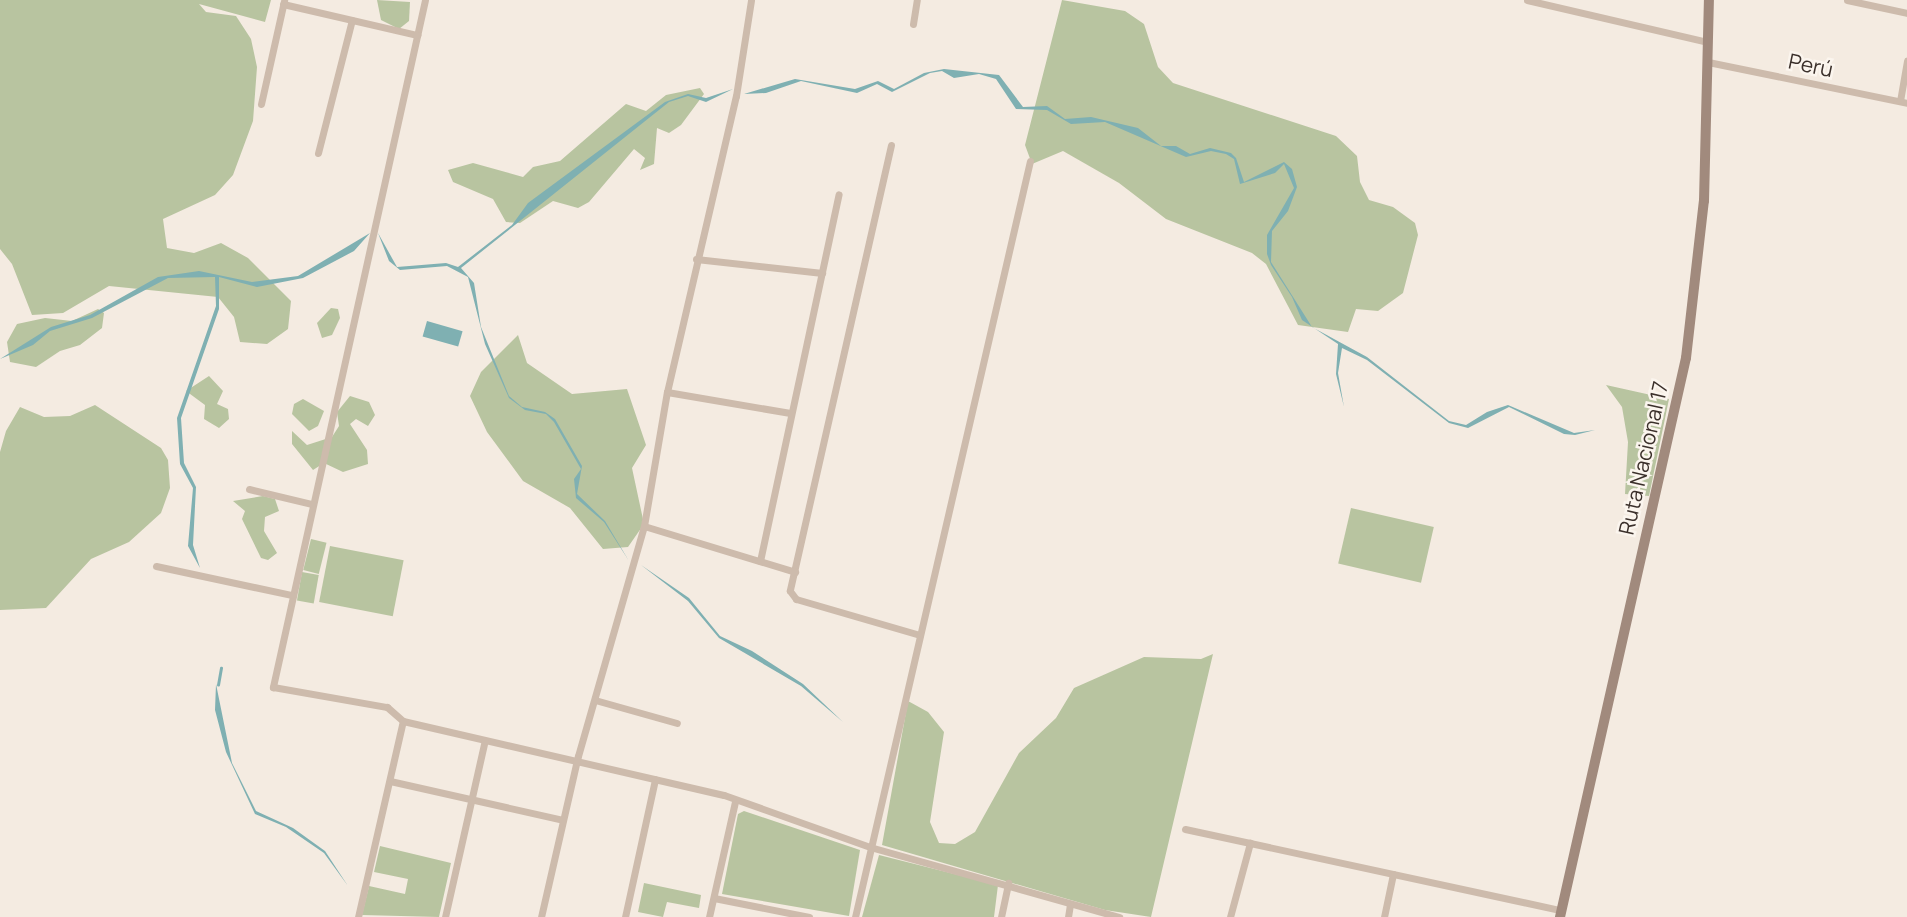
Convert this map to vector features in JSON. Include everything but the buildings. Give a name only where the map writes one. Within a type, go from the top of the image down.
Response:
[{"type":"street","points":[[425,0],[374,240],[291,595],[273,687],[387,707],[403,721],[655,779],[736,802],[870,847],[1008,883],[1119,917]]},
{"type":"street","points":[[541,917],[577,761],[644,526],[667,392],[736,96],[751,0]]},
{"type":"street","points":[[913,24],[917,0]]},
{"type":"street","points":[[1527,0],[1708,42]]},
{"type":"street","name":"Ruta Nacional 17","points":[[1560,913],[1686,358],[1704,201],[1709,0]]},
{"type":"street","points":[[1847,0],[1907,13]]},
{"type":"street","points":[[261,104],[283,2],[417,35]]},
{"type":"street","points":[[318,153],[352,20]]},
{"type":"street","points":[[1903,102],[1907,61]]},
{"type":"street","name":"Perú","points":[[1707,62],[1903,102]]},
{"type":"street","points":[[891,145],[790,591],[796,599],[920,635]]},
{"type":"street","points":[[855,917],[1030,161]]},
{"type":"street","points":[[760,561],[839,194]]},
{"type":"street","points":[[696,260],[822,274]]},
{"type":"street","points":[[667,392],[790,413]]},
{"type":"street","points":[[249,489],[312,503]]},
{"type":"street","points":[[644,526],[795,572]]},
{"type":"street","points":[[156,566],[291,595]]},
{"type":"street","points":[[595,700],[677,723]]},
{"type":"street","points":[[358,917],[403,721]]},
{"type":"street","points":[[445,917],[485,740]]},
{"type":"street","points":[[625,917],[655,779]]},
{"type":"street","points":[[390,781],[563,820]]},
{"type":"street","points":[[709,917],[736,802]]},
{"type":"street","points":[[1185,829],[1560,913]]},
{"type":"street","points":[[1230,917],[1250,843]]},
{"type":"street","points":[[1384,917],[1393,874]]},
{"type":"street","points":[[1001,917],[1008,883]]},
{"type":"street","points":[[714,898],[809,917]]},
{"type":"street","points":[[1068,917],[1070,904]]},
{"type":"green space","points":[[0,0],[271,0],[265,22],[199,4],[206,12],[236,16],[251,39],[257,67],[253,121],[233,175],[215,195],[163,219],[167,248],[194,253],[221,243],[248,258],[291,301],[288,329],[267,344],[240,342],[234,317],[218,297],[109,286],[63,313],[32,315],[12,264],[0,249]]},
{"type":"green space","points":[[377,0],[410,2],[409,21],[399,29],[381,20]]},
{"type":"green space","points":[[1062,0],[1125,11],[1144,24],[1158,67],[1173,83],[1336,136],[1357,156],[1360,182],[1369,200],[1393,207],[1415,223],[1418,235],[1403,293],[1378,311],[1356,309],[1348,332],[1298,325],[1266,264],[1252,253],[1166,219],[1119,183],[1063,151],[1032,164],[1025,145]]},
{"type":"green space","points":[[700,88],[704,94],[681,125],[669,133],[657,128],[654,164],[640,170],[645,158],[634,149],[589,202],[578,208],[553,201],[520,223],[506,222],[493,199],[453,182],[448,170],[473,163],[523,177],[533,167],[560,161],[626,104],[646,111],[666,95]]},
{"type":"green space","points":[[331,308],[338,309],[340,318],[332,335],[322,338],[317,323]]},
{"type":"green space","points":[[98,309],[104,313],[102,328],[80,345],[60,351],[36,367],[10,362],[7,342],[17,324],[45,318],[72,321]]},
{"type":"green space","points":[[518,335],[527,363],[572,394],[627,389],[646,445],[632,468],[644,524],[628,547],[603,549],[570,508],[523,481],[487,432],[470,396],[481,372]]},
{"type":"green space","points":[[209,376],[223,391],[217,404],[228,409],[229,419],[219,428],[204,419],[205,405],[186,391]]},
{"type":"green space","points":[[1606,385],[1669,399],[1649,496],[1625,494],[1628,442],[1622,407]]},
{"type":"green space","points":[[350,396],[369,402],[375,415],[368,426],[356,419],[350,424],[367,450],[368,464],[343,472],[324,463],[313,470],[292,444],[292,431],[307,445],[332,437],[339,426],[337,412]]},
{"type":"green space","points":[[303,399],[324,411],[318,426],[309,431],[292,414],[294,404]]},
{"type":"green space","points":[[95,405],[161,448],[168,460],[170,488],[161,513],[129,542],[91,559],[46,608],[0,610],[0,452],[6,431],[20,407],[44,417],[70,416]]},
{"type":"green space","points":[[263,496],[275,499],[279,511],[265,517],[264,531],[277,553],[268,560],[261,558],[242,519],[245,511],[233,501]]},
{"type":"green space","points":[[1351,508],[1434,527],[1421,583],[1338,564]]},
{"type":"green space","points":[[311,539],[327,543],[319,574],[303,570]]},
{"type":"green space","points":[[330,546],[404,560],[393,616],[319,602]]},
{"type":"green space","points":[[302,572],[319,575],[314,604],[297,601]]},
{"type":"green space","points":[[1213,654],[1151,917],[1105,910],[882,845],[908,701],[928,712],[944,732],[930,822],[939,843],[955,844],[975,832],[1019,753],[1056,718],[1074,688],[1144,657],[1201,659]]},
{"type":"green space","points":[[744,811],[860,850],[849,916],[722,894],[738,814]]},
{"type":"green space","points":[[380,846],[451,863],[439,917],[362,915],[369,886],[405,894],[408,879],[374,872]]},
{"type":"green space","points":[[879,855],[998,885],[994,917],[862,917]]},
{"type":"green space","points":[[644,883],[701,895],[699,908],[667,902],[663,917],[638,912]]},
{"type":"water","points":[[944,69],[999,75],[1023,107],[1047,106],[1065,119],[1091,117],[1138,128],[1161,146],[1176,146],[1190,154],[1210,148],[1231,153],[1236,158],[1244,182],[1284,162],[1292,169],[1297,187],[1288,211],[1272,231],[1271,262],[1312,326],[1302,320],[1292,297],[1271,265],[1267,254],[1267,235],[1294,188],[1284,164],[1275,173],[1240,184],[1234,159],[1226,154],[1211,151],[1186,157],[1105,122],[1071,124],[1047,110],[1016,109],[996,79],[979,74],[954,78],[942,71],[930,73],[892,92],[877,84],[857,93],[801,81],[766,93],[744,94],[795,79],[855,89],[878,81],[894,89],[924,73]]},
{"type":"water","points":[[733,89],[706,102],[688,96],[669,102],[461,268],[474,283],[481,327],[509,396],[522,407],[545,412],[555,419],[582,466],[577,494],[605,521],[629,561],[604,522],[576,498],[574,479],[581,469],[554,422],[546,414],[525,410],[509,398],[485,344],[468,277],[447,266],[400,270],[389,261],[378,233],[397,267],[446,263],[458,267],[512,225],[528,203],[665,102],[688,94],[706,98]]},
{"type":"water","points":[[370,233],[354,251],[303,278],[257,287],[219,277],[219,309],[181,418],[184,463],[196,487],[193,545],[200,568],[188,546],[193,488],[180,464],[177,418],[216,306],[215,277],[168,278],[92,318],[50,331],[33,345],[0,359],[51,327],[90,315],[158,277],[199,271],[252,282],[298,276]]},
{"type":"water","points":[[427,321],[463,331],[458,347],[423,336]]},
{"type":"water","points":[[1315,329],[1367,357],[1449,421],[1466,425],[1487,412],[1508,405],[1574,433],[1595,430],[1575,435],[1564,434],[1509,407],[1468,428],[1449,423],[1367,360],[1342,348],[1338,373],[1344,407],[1336,374],[1338,344]]},
{"type":"water","points":[[641,565],[689,598],[720,636],[752,651],[803,684],[843,722],[801,686],[719,638],[688,601]]},
{"type":"water","points":[[216,684],[232,763],[256,811],[293,828],[325,851],[348,886],[324,853],[286,827],[255,814],[226,752],[215,710]]},
{"type":"waterway","points":[[218,685],[221,668]]}]
